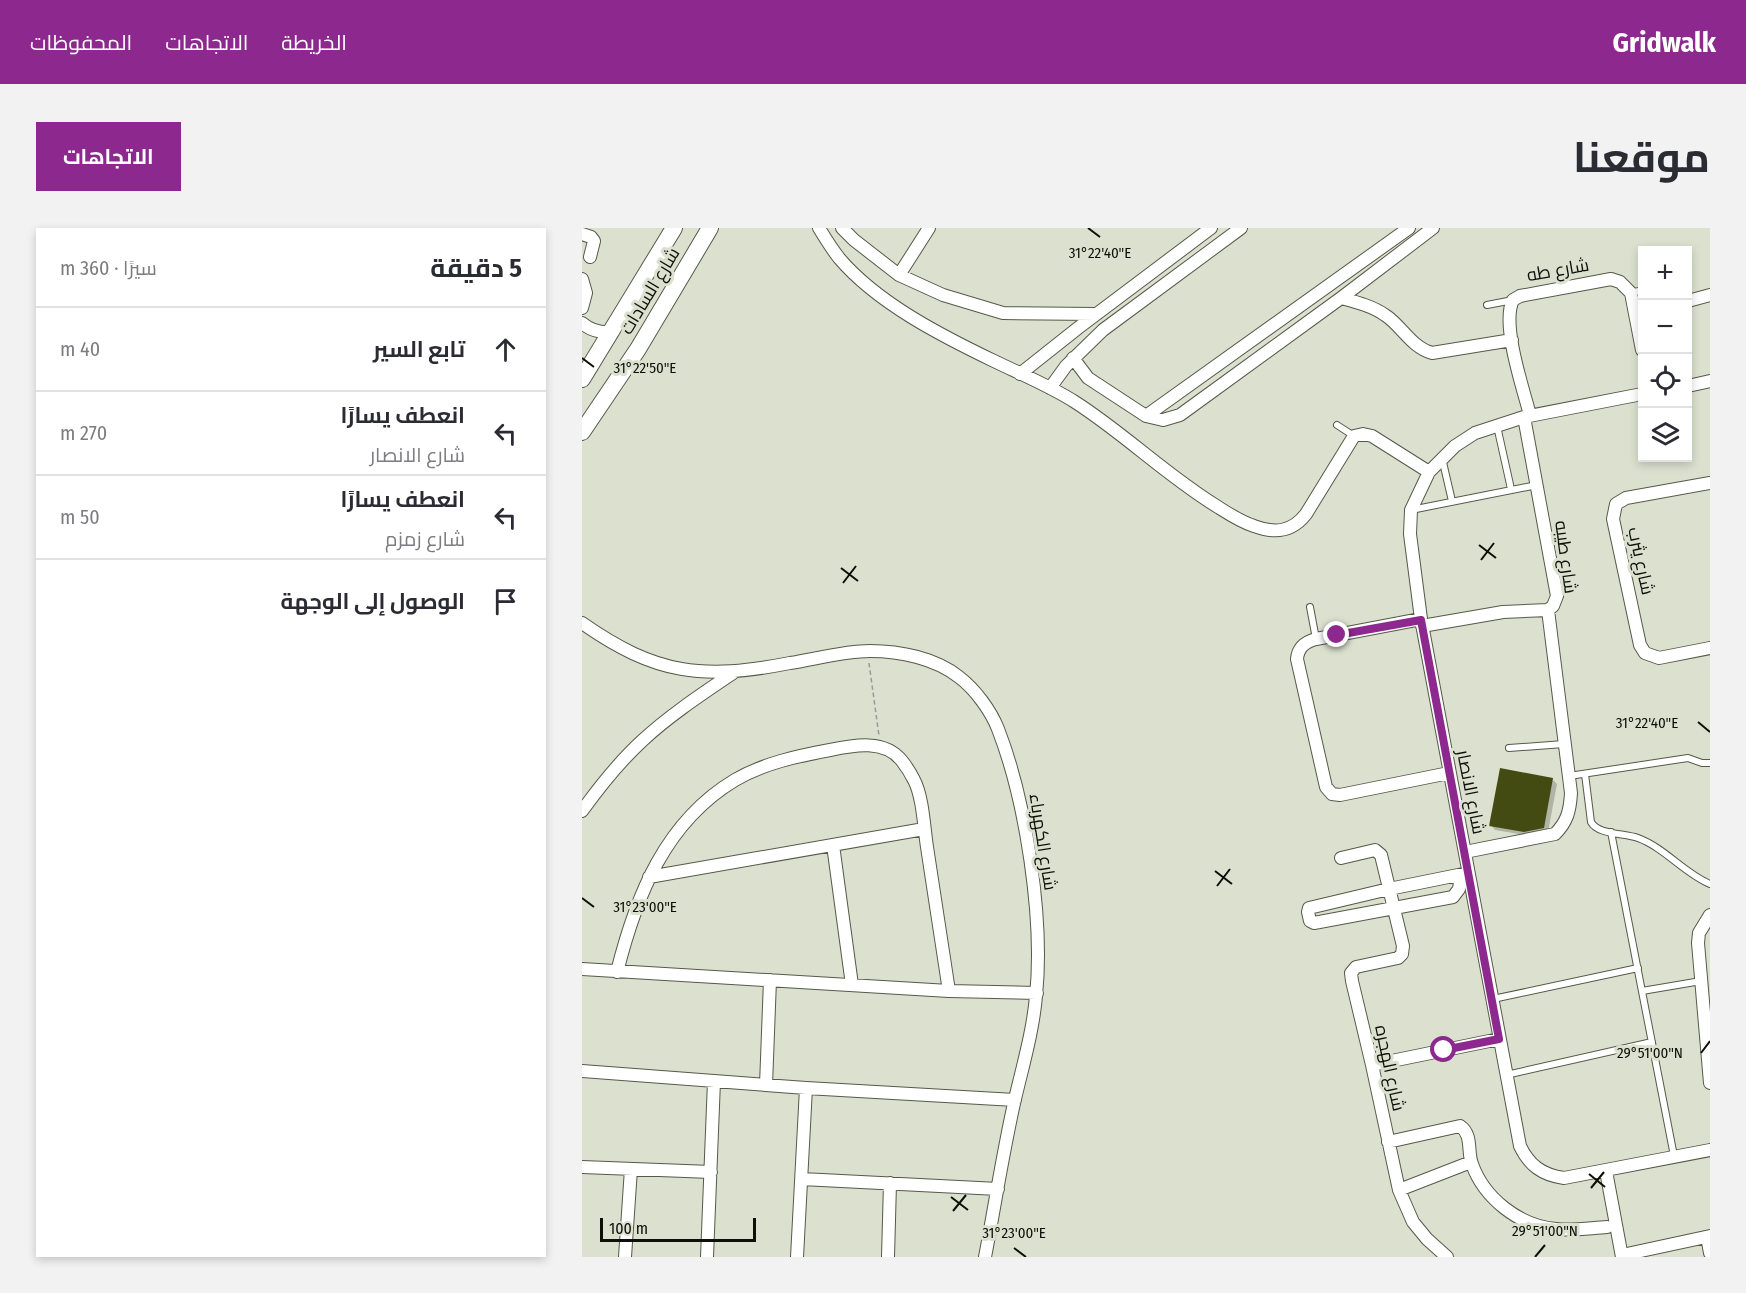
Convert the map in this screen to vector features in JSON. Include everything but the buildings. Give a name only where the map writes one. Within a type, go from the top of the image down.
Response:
[{"type":"main road","name":"شارع السادات","points":[[582,379],[674,228]]},
{"type":"main road","name":"شارع السادات","points":[[582,432],[638,349],[704,230]]},
{"type":"street","points":[[819,228],[839,258],[851,271],[889,301],[939,332],[1074,401],[1206,500],[1253,526],[1270,531],[1282,531],[1299,524],[1354,436],[1363,434],[1372,436],[1430,472]]},
{"type":"street","points":[[842,228],[899,275],[943,295],[1003,312],[1096,314]]},
{"type":"street","points":[[899,275],[928,228]]},
{"type":"street","points":[[1020,374],[1211,228]]},
{"type":"street","points":[[1050,388],[1073,358],[1103,330],[1225,233],[1241,228]]},
{"type":"street","points":[[1146,416],[1408,228]]},
{"type":"street","points":[[1073,358],[1088,378],[1146,416],[1163,420],[1180,415],[1433,228]]},
{"type":"street","points":[[582,234],[591,237],[594,241],[590,257]]},
{"type":"street","points":[[582,279],[586,293],[582,308]]},
{"type":"street","name":"شارع طه","points":[[1527,416],[1509,316],[1514,300],[1520,296],[1611,279],[1636,292]]},
{"type":"street","points":[[1692,300],[1710,295]]},
{"type":"street","points":[[1341,298],[1385,315],[1423,349],[1432,353],[1512,340]]},
{"type":"street","points":[[582,323],[592,330],[612,332]]},
{"type":"street","points":[[1692,386],[1709,385]]},
{"type":"street","name":"شارع الانصار","points":[[1638,395],[1527,416],[1475,433],[1442,458],[1430,472],[1411,510],[1410,534],[1422,623],[1465,852],[1465,874],[1520,1146],[1525,1158],[1542,1173],[1564,1178],[1710,1150]]},
{"type":"street","name":"شارع طيبه","points":[[1312,640],[1503,612],[1548,610],[1553,606],[1557,596],[1527,416]]},
{"type":"street","name":"شارع يثرب","points":[[1710,483],[1626,498],[1616,504],[1613,519],[1640,645],[1645,653],[1659,658],[1710,648]]},
{"type":"street","points":[[1465,852],[1555,834],[1565,824],[1570,811],[1571,793],[1548,610]]},
{"type":"street","name":"شارع الكهرباء","points":[[582,623],[627,651],[664,667],[692,671],[733,673],[867,651],[919,657],[945,668],[960,678],[980,700],[997,728],[1016,790],[1031,869],[1037,932],[1037,993],[1027,1054],[1015,1100],[985,1257]]},
{"type":"street","points":[[1312,640],[1301,647],[1297,659],[1326,787],[1332,794],[1340,795],[1449,772]]},
{"type":"street","name":"شارع الكهرباء","points":[[582,811],[604,781],[642,740],[685,706],[733,673]]},
{"type":"street","points":[[617,972],[627,932],[660,855],[680,828],[706,802],[736,779],[782,760],[847,746],[881,745],[900,759],[915,781],[949,991]]},
{"type":"street","points":[[649,877],[924,829]]},
{"type":"street","points":[[833,846],[852,985]]},
{"type":"street","points":[[1341,858],[1375,850],[1382,855],[1395,908]]},
{"type":"street","points":[[1465,874],[1453,897],[1314,923],[1310,921],[1309,908],[1465,874]]},
{"type":"street","name":"شارع الهجره","points":[[1395,908],[1404,946],[1402,954],[1398,958],[1361,964],[1351,973],[1399,1190],[1413,1222],[1427,1239],[1447,1257]]},
{"type":"street","points":[[1710,915],[1702,924],[1699,933],[1710,1083]]},
{"type":"street","points":[[582,969],[949,991],[1037,993]]},
{"type":"street","points":[[766,1085],[770,980]]},
{"type":"street","points":[[1372,1065],[1499,1039]]},
{"type":"street","points":[[582,1071],[806,1088],[1015,1100]]},
{"type":"street","points":[[707,1257],[714,1081]]},
{"type":"street","points":[[797,1257],[806,1088]]},
{"type":"street","points":[[1388,1142],[1460,1126],[1468,1134],[1471,1162],[1482,1184],[1494,1199],[1524,1221],[1556,1230],[1607,1227]]},
{"type":"street","points":[[1399,1190],[1471,1162]]},
{"type":"street","points":[[582,1167],[711,1172]]},
{"type":"street","points":[[625,1257],[631,1169]]},
{"type":"street","points":[[1606,1171],[1622,1256],[1708,1236],[1710,1253]]},
{"type":"street","points":[[802,1179],[998,1189]]},
{"type":"street","points":[[888,1257],[890,1183]]},
{"type":"lane","points":[[1487,305],[1514,300]]},
{"type":"lane","points":[[1497,424],[1511,489]]},
{"type":"lane","points":[[1337,425],[1354,436]]},
{"type":"lane","points":[[1442,458],[1452,501]]},
{"type":"lane","points":[[1411,510],[1537,485]]},
{"type":"lane","points":[[1310,607],[1312,640]]},
{"type":"lane","points":[[1509,748],[1564,744]]},
{"type":"lane","points":[[1569,776],[1688,758],[1710,763]]},
{"type":"lane","points":[[1585,774],[1591,822],[1596,828],[1632,835],[1649,843],[1710,884]]},
{"type":"lane","points":[[1611,832],[1674,1156]]},
{"type":"lane","points":[[1492,999],[1638,968]]},
{"type":"lane","points":[[1642,992],[1701,981]]},
{"type":"lane","points":[[1506,1075],[1652,1042]]},
{"type":"path","points":[[867,651],[881,745]]},
{"type":"route","points":[[1337,635],[1421,620],[1499,1039],[1444,1050]]}]
